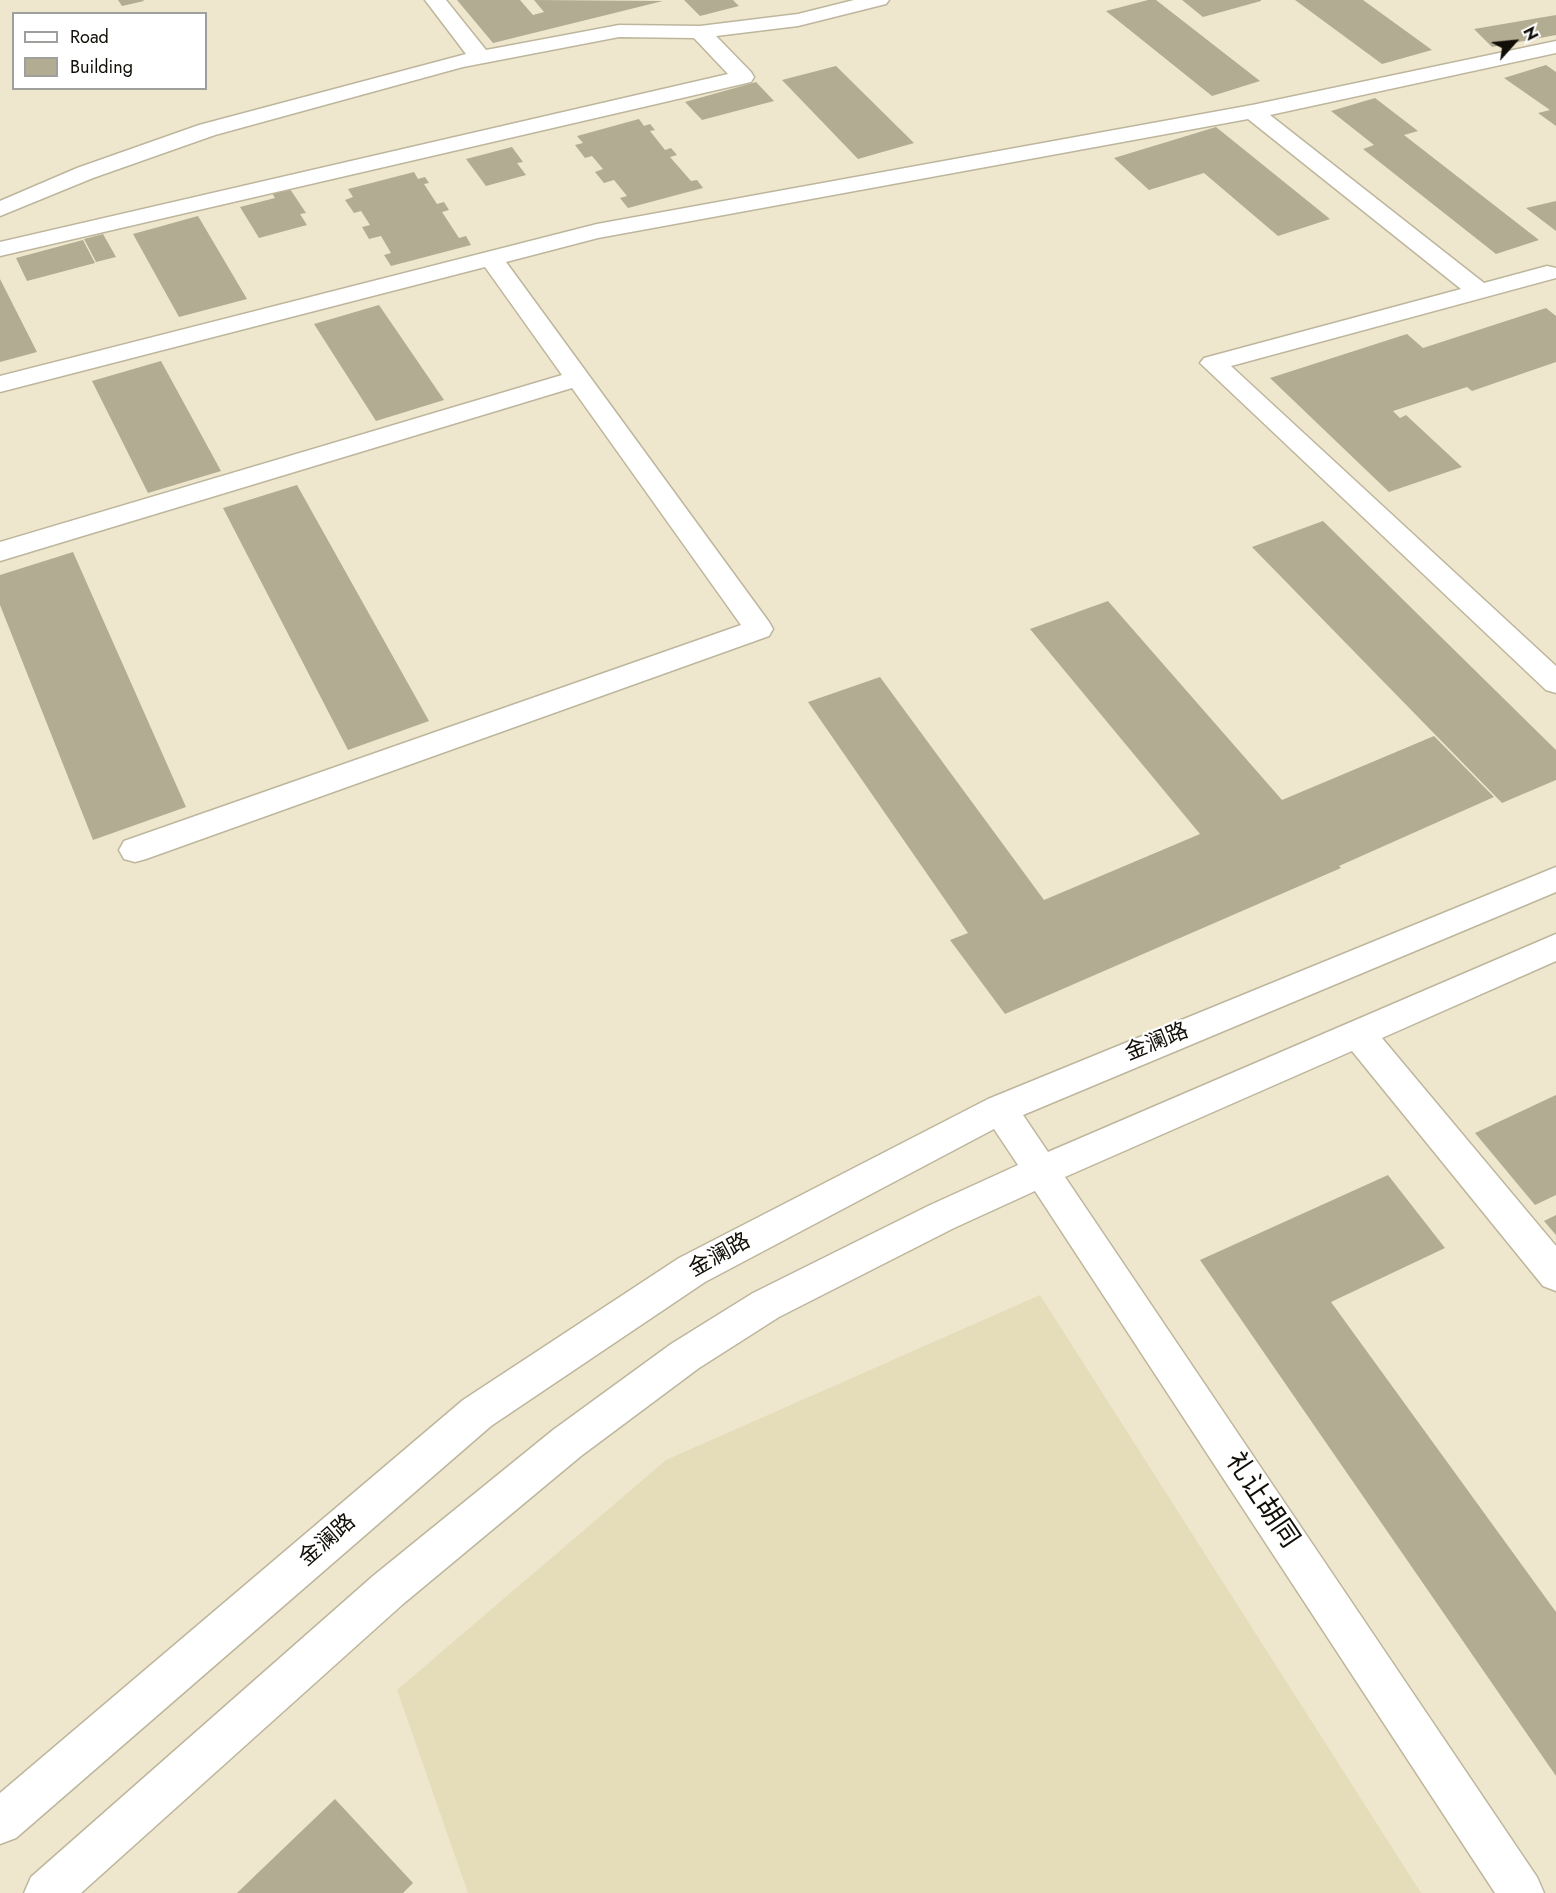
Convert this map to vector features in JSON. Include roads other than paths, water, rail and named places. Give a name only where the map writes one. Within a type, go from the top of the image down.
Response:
[{"type":"street","points":[[435,0],[480,57]]},
{"type":"street","points":[[0,209],[85,173],[207,130],[480,57],[619,31],[700,32],[798,20],[879,0]]},
{"type":"street","points":[[0,249],[743,77],[700,32]]},
{"type":"street","points":[[0,384],[597,231],[1252,112],[1556,48]]},
{"type":"street","points":[[1252,112],[1479,291]]},
{"type":"street","points":[[135,850],[759,628],[492,259]]},
{"type":"street","points":[[1553,275],[1479,291],[1213,363],[1556,683]]},
{"type":"street","points":[[0,552],[579,378]]},
{"type":"street","name":"金澜路","points":[[0,1822],[477,1413],[692,1270],[1000,1108],[1556,879]]},
{"type":"street","points":[[47,1893],[388,1590],[567,1443],[685,1356],[766,1305],[941,1217],[1042,1171],[1556,947]]},
{"type":"street","points":[[1358,1033],[1556,1274]]},
{"type":"street","name":"礼让胡同","points":[[1000,1108],[1521,1893]]}]
